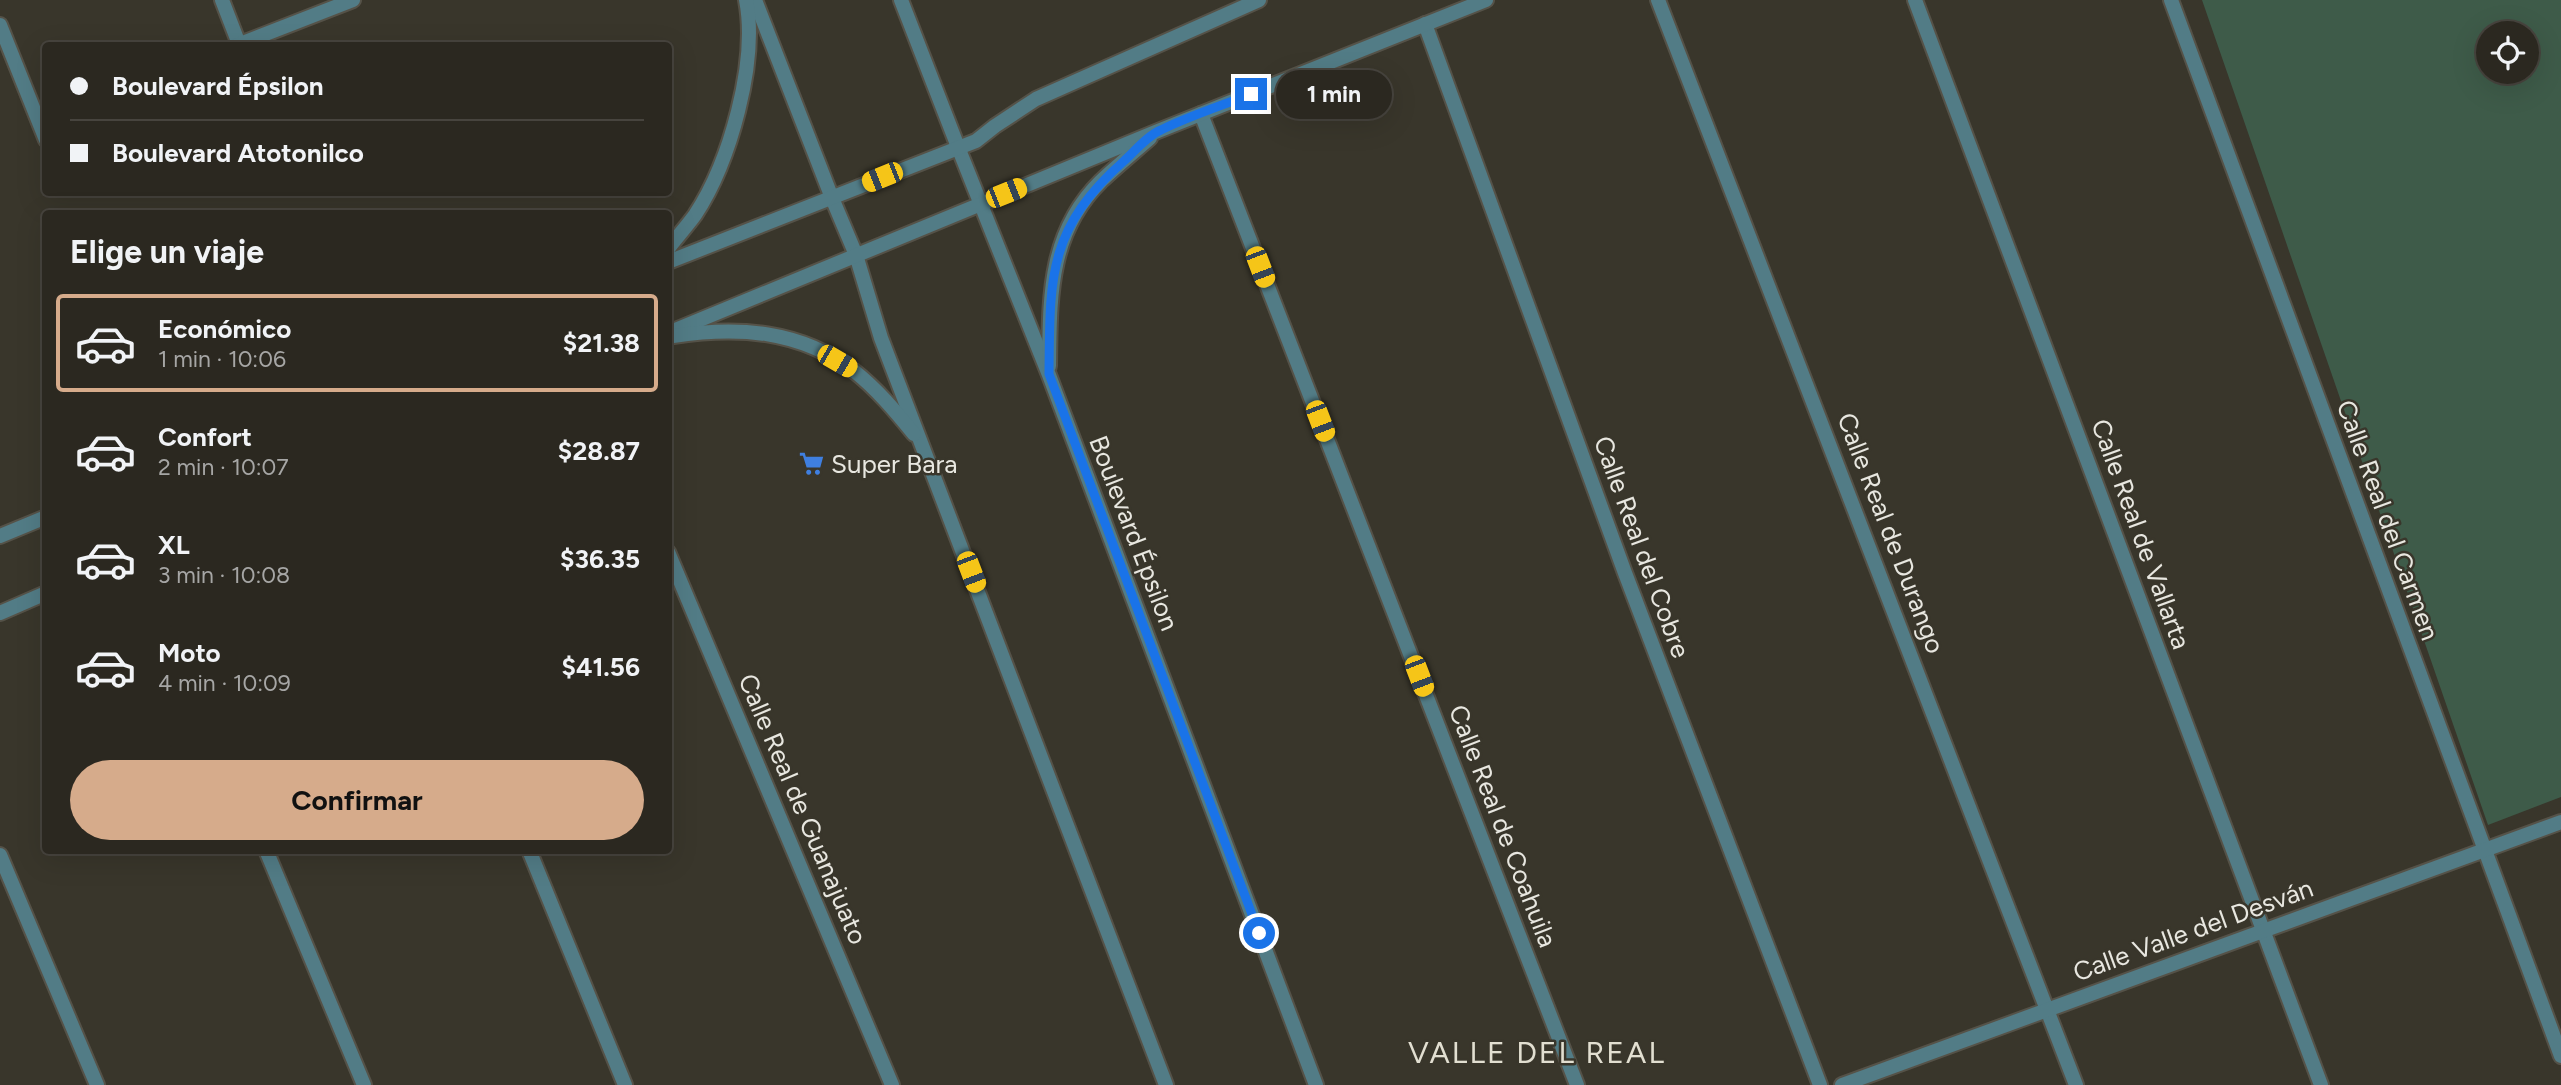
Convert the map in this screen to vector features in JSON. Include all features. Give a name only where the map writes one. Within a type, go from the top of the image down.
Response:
[{"type":"street","points":[[222,0],[236,42]]},
{"type":"street","points":[[245,42],[353,0]]},
{"type":"street","points":[[672,243],[696,213],[720,163],[737,112],[747,62],[751,22],[746,0]]},
{"type":"street","points":[[755,0],[856,255],[881,338],[1166,1085]]},
{"type":"street","name":"Boulevard Épsilon","points":[[901,0],[1049,374],[1316,1085]]},
{"type":"street","points":[[672,260],[976,141],[1036,99],[1259,0]]},
{"type":"street","points":[[672,333],[1158,131],[1486,0]]},
{"type":"street","name":"Calle Real de Durango","points":[[1658,0],[2076,1085]]},
{"type":"street","name":"Calle Real de Vallarta","points":[[1915,0],[2321,1085]]},
{"type":"street","name":"Calle Real del Carmen","points":[[2171,0],[2561,1056]]},
{"type":"street","name":"Calle Real del Cobre","points":[[1425,24],[1625,573],[1820,1085]]},
{"type":"street","points":[[0,25],[42,121]]},
{"type":"street","name":"Calle Real de Coahuila","points":[[1201,114],[1577,1085]]},
{"type":"street","points":[[1049,374],[1051,292],[1055,262],[1065,233],[1099,183],[1158,131]]},
{"type":"street","points":[[672,335],[744,331],[779,336],[820,351],[854,371],[888,402],[922,443]]},
{"type":"street","points":[[0,536],[42,519]]},
{"type":"street","name":"Calle Real de Guanajuato","points":[[672,562],[892,1085]]},
{"type":"street","points":[[0,613],[42,595]]},
{"type":"street","name":"Calle Valle del Desván","points":[[1842,1085],[2561,822]]},
{"type":"street","points":[[268,854],[364,1085]]},
{"type":"street","points":[[530,854],[625,1085]]},
{"type":"street","points":[[0,855],[97,1085]]},
{"type":"green space","points":[[2202,0],[2561,0],[2561,797],[2488,825]]},
{"type":"place","name":"Super Bara","points":[[811,464]]},
{"type":"district","name":"VALLE DEL REAL","points":[[1537,1052]]},
{"type":"route","points":[[1251,94],[1158,131],[1099,183],[1080,208],[1065,233],[1055,262],[1051,292],[1049,374],[1259,933]]}]
